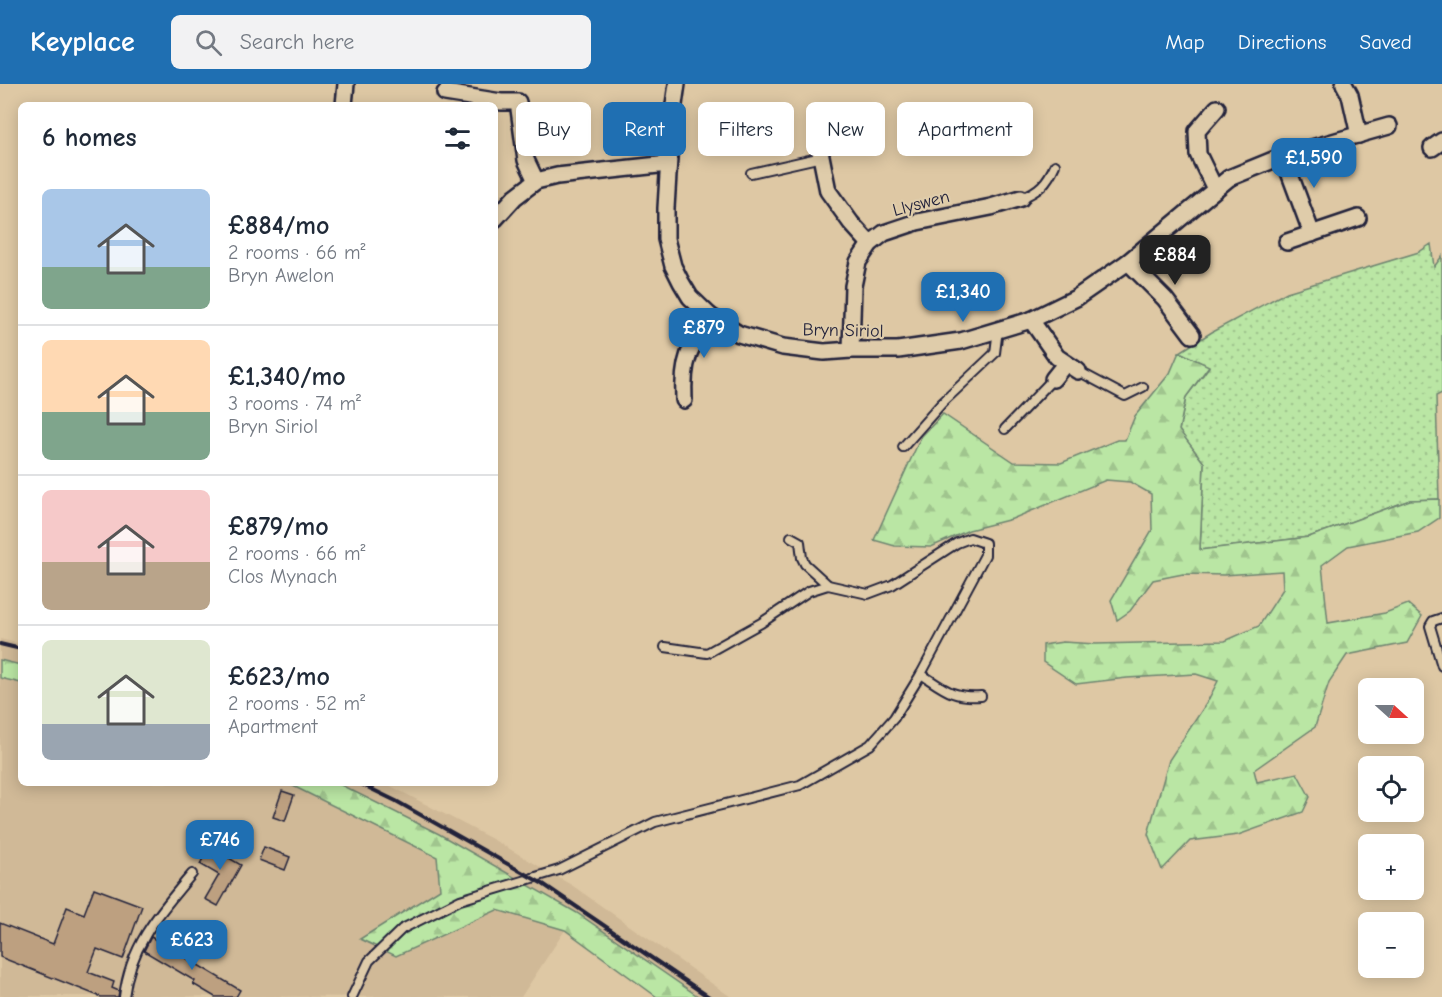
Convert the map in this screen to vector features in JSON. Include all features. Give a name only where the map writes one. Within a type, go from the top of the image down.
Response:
[{"type":"street","points":[[344,102],[346,84]]},
{"type":"street","name":"Bryn Siriol","points":[[677,84],[668,164],[666,239],[674,266],[690,297],[710,316],[738,334],[783,347],[824,352],[898,350],[961,340],[1031,320],[1076,298],[1128,262],[1229,178],[1283,156],[1389,126]]},
{"type":"street","points":[[1344,84],[1350,95],[1359,135]]},
{"type":"street","points":[[446,93],[501,102],[518,102],[526,160],[536,181]]},
{"type":"street","points":[[1215,189],[1198,154],[1197,131],[1217,108]]},
{"type":"street","points":[[1283,156],[1312,234]]},
{"type":"street","points":[[822,157],[828,191],[851,223],[870,244],[858,262],[853,286],[851,350]]},
{"type":"street","points":[[498,216],[515,197],[536,181],[557,176],[668,164]]},
{"type":"street","name":"Llyswen","points":[[870,244],[884,233],[917,222],[991,207],[1021,198]]},
{"type":"street","points":[[1287,242],[1358,218]]},
{"type":"street","points":[[1128,262],[1165,299],[1192,335]]},
{"type":"street","points":[[684,400],[683,375],[686,360],[691,345],[710,316]]},
{"type":"street","points":[[1031,320],[1057,357],[1071,368],[1053,379]]},
{"type":"lane","points":[[751,173],[822,157]]},
{"type":"lane","points":[[1021,198],[1042,188],[1055,165]]},
{"type":"lane","points":[[903,447],[942,403],[995,353],[998,329]]},
{"type":"lane","points":[[1071,368],[1125,396],[1143,387]]},
{"type":"lane","points":[[1005,429],[1053,379]]},
{"type":"lane","points":[[352,997],[369,961],[402,929],[460,900],[559,870],[655,822],[800,785],[870,745],[894,718],[921,674],[985,555],[985,543],[970,538],[957,543],[892,585],[868,594],[828,585],[805,564],[800,542],[791,537]]},
{"type":"lane","points":[[665,647],[707,653],[760,623],[809,591],[828,585]]},
{"type":"lane","points":[[1442,618],[1433,621],[1430,626],[1442,666]]},
{"type":"lane","points":[[921,674],[945,690],[962,697],[981,696]]},
{"type":"lane","points":[[124,997],[130,964],[145,935],[192,874]]},
{"type":"shaded area","points":[[0,639],[18,643],[18,664],[0,660]]},
{"type":"shaded area","points":[[0,678],[18,682],[18,786],[293,786],[437,857],[565,930],[521,997],[0,996]]},
{"type":"shaded area","points":[[343,786],[391,786],[494,840],[573,886],[731,997],[699,997],[577,913],[439,834]]},
{"type":"green space","points":[[1431,244],[1434,267],[1442,256],[1442,393],[1436,396],[1439,499],[1410,500],[1309,537],[1200,550],[1204,463],[1179,431],[1186,397],[1209,367],[1180,352],[1287,292],[1419,252]]},
{"type":"green space","points":[[1179,352],[1209,366],[1186,397],[1179,430],[1204,463],[1200,550],[1309,537],[1410,500],[1439,499],[1439,518],[1418,532],[1348,546],[1322,565],[1328,623],[1385,613],[1408,604],[1422,616],[1407,643],[1347,655],[1329,682],[1315,727],[1254,770],[1257,782],[1297,773],[1310,797],[1303,812],[1238,835],[1190,841],[1162,870],[1148,834],[1169,760],[1206,704],[1218,681],[1196,674],[1076,684],[1043,662],[1043,645],[1063,642],[1096,644],[1225,641],[1259,626],[1283,589],[1282,571],[1224,575],[1183,574],[1153,580],[1130,611],[1117,620],[1111,600],[1152,530],[1151,494],[1130,482],[1106,480],[1012,519],[969,530],[931,547],[895,546],[874,540],[921,437],[943,414],[1014,462],[1061,463],[1117,440],[1125,440],[1135,416],[1170,373]]},
{"type":"green space","points":[[0,660],[18,664],[18,682],[0,678]]},
{"type":"green space","points":[[293,786],[343,786],[439,834],[577,913],[699,997],[657,997],[565,930],[497,910],[396,956],[360,939],[440,889],[437,857]]},
{"type":"building","points":[[282,791],[294,795],[285,821],[273,817]]},
{"type":"building","points":[[214,839],[226,846],[222,854],[241,865],[218,906],[205,899],[219,875],[200,864]]},
{"type":"building","points":[[264,847],[290,857],[285,870],[259,860]]},
{"type":"building","points":[[94,888],[142,906],[123,959],[97,949],[88,972],[114,982],[112,988],[119,991],[118,997],[101,997],[0,957],[0,923],[53,944],[67,907],[84,914]]},
{"type":"building","points":[[151,937],[240,990],[236,997],[215,997],[193,984],[195,981],[144,951]]},
{"type":"railway","points":[[0,644],[18,648]]},
{"type":"railway","points":[[365,786],[543,884],[709,997]]}]
